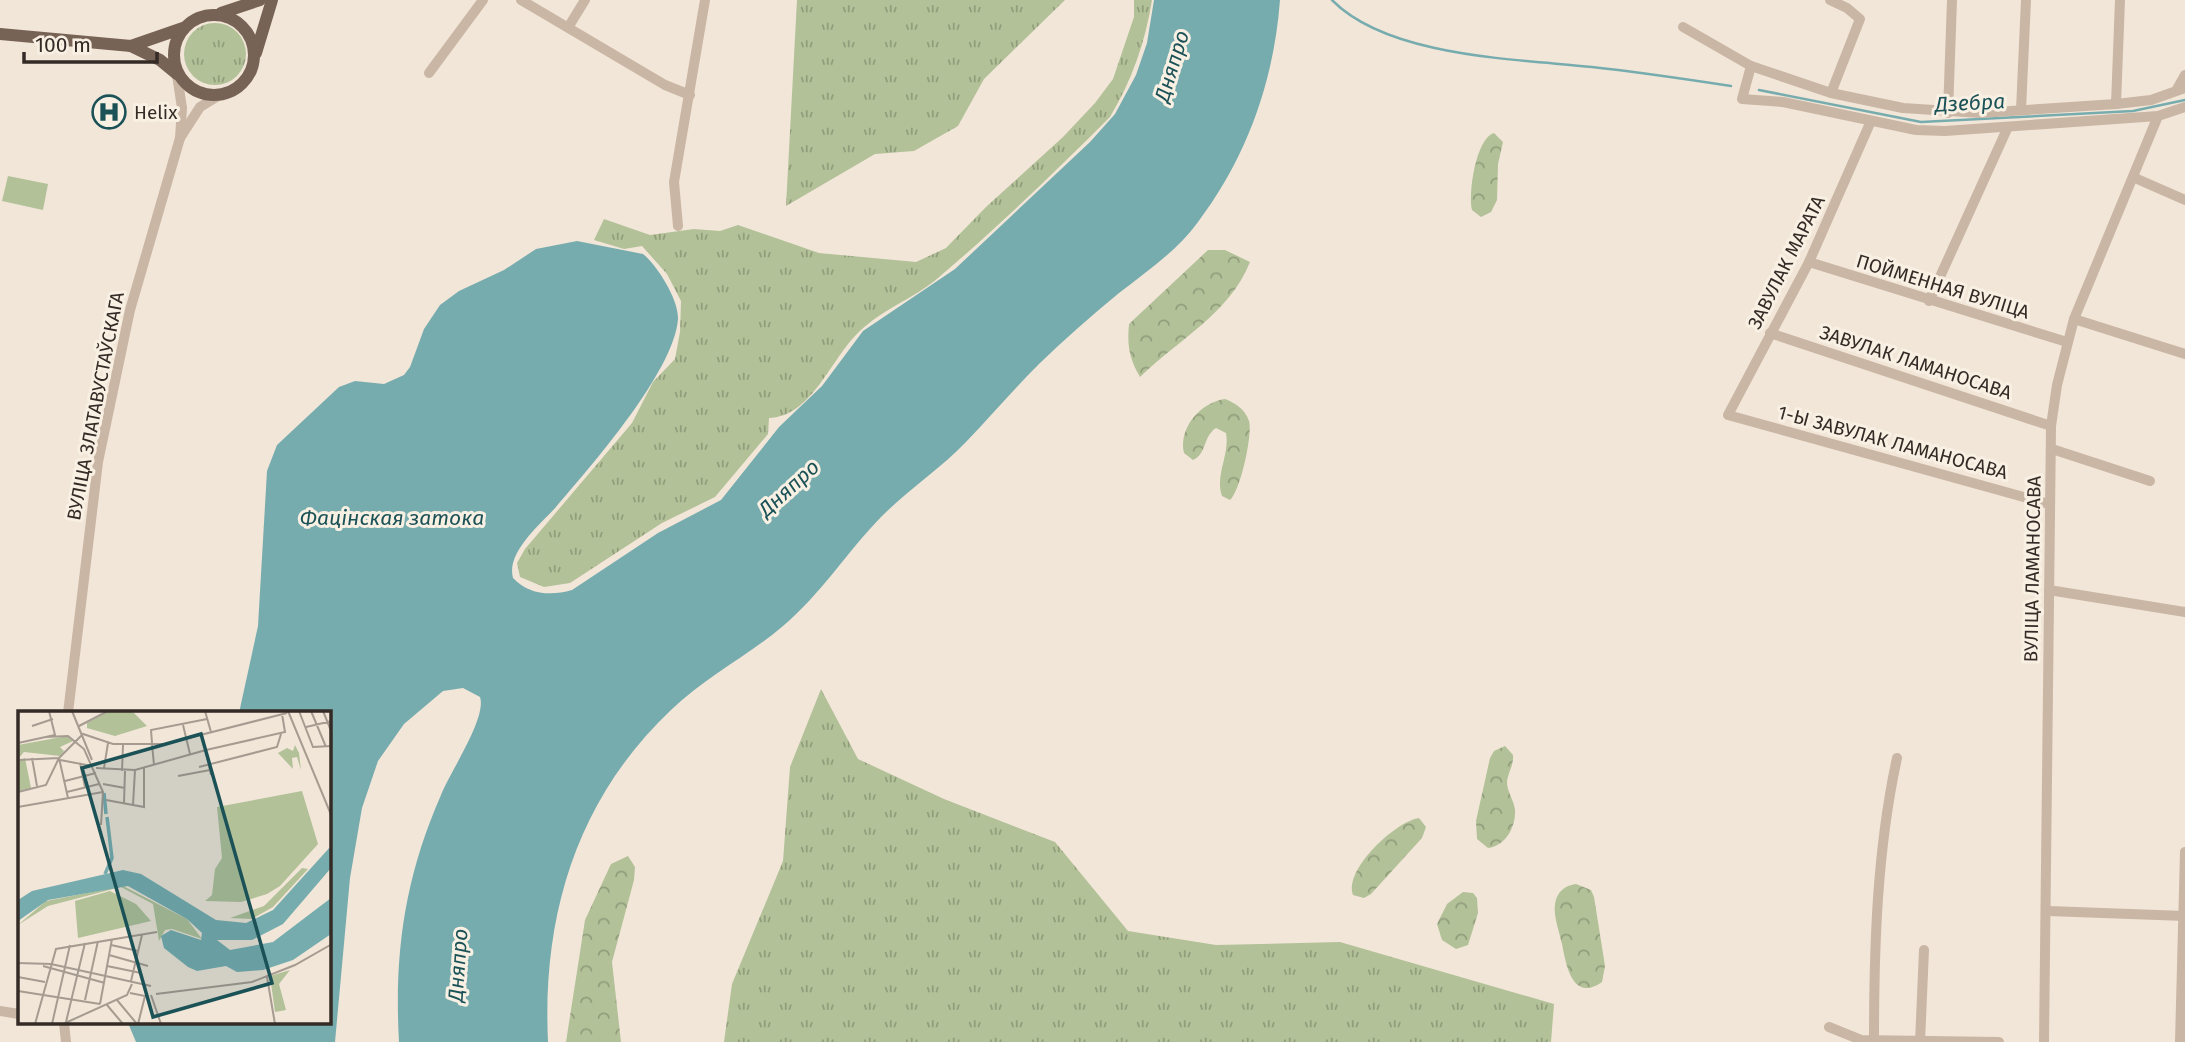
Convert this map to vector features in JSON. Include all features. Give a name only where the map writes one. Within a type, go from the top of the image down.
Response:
[{"type":"main road","points":[[131,46],[183,28],[205,15],[220,14],[260,0]]},
{"type":"main road","points":[[0,34],[131,46],[160,60],[200,92],[218,96],[229,93],[249,77],[272,0]]},
{"type":"main road","points":[[220,14],[234,19],[246,30],[256,54]]},
{"type":"main road","points":[[177,75],[173,52],[183,28]]},
{"type":"street","points":[[429,73],[483,0]]},
{"type":"street","points":[[521,0],[665,85],[690,95]]},
{"type":"street","points":[[569,26],[585,0]]},
{"type":"street","points":[[678,226],[674,182],[705,0]]},
{"type":"street","points":[[1830,0],[1847,8],[1860,19],[1831,93]]},
{"type":"street","points":[[1948,113],[1952,0]]},
{"type":"street","points":[[2021,110],[2026,0]]},
{"type":"street","points":[[2116,104],[2120,0]]},
{"type":"street","points":[[1683,27],[1751,66],[1831,93],[1948,113],[2151,100],[2181,89],[2185,75]]},
{"type":"street","points":[[1751,66],[1742,99],[1783,102],[1916,130],[2007,129],[2158,116],[2185,107]]},
{"type":"street","points":[[177,75],[182,108],[180,138]]},
{"type":"street","points":[[180,138],[200,107],[218,96]]},
{"type":"street","name":"ВУЛІЦА ЛАМАНОСАВА","points":[[2044,1042],[2048,911],[2045,823],[2051,426],[2074,319],[2135,178],[2158,116]]},
{"type":"street","name":"ЗАВУЛАК МАРАТА","points":[[1728,415],[1809,262],[1871,121]]},
{"type":"street","points":[[1929,301],[2007,129]]},
{"type":"street","name":"ВУЛІЦА ЗЛАТАВУСТАЎСКАГА","points":[[68,711],[97,462],[126,328],[180,138]]},
{"type":"street","points":[[2135,178],[2185,200]]},
{"type":"street","name":"ПОЙМЕННАЯ ВУЛІЦА","points":[[1809,262],[2067,342]]},
{"type":"street","points":[[2074,319],[2185,355]]},
{"type":"street","name":"ЗАВУЛАК ЛАМАНОСАВА","points":[[1770,333],[2051,426]]},
{"type":"street","name":"1-Ы ЗАВУЛАК ЛАМАНОСАВА","points":[[1728,415],[2049,504]]},
{"type":"street","points":[[2052,449],[2150,481]]},
{"type":"street","points":[[2049,590],[2185,612]]},
{"type":"street","points":[[1874,1040],[1875,926],[1890,791],[1898,758]]},
{"type":"street","points":[[2180,1042],[2185,852]]},
{"type":"street","points":[[2048,911],[2184,916]]},
{"type":"street","points":[[1920,1041],[1924,950]]},
{"type":"street","points":[[0,1011],[18,1014]]},
{"type":"street","points":[[64,1024],[66,1042]]},
{"type":"street","points":[[1829,1027],[1861,1040],[1999,1042]]},
{"type":"green space","points":[[797,0],[1065,0],[984,79],[958,126],[914,151],[875,154],[786,206]]},
{"type":"green space","points":[[1134,0],[1152,0],[1137,61],[1110,117],[1026,199],[938,278],[864,327],[808,398],[783,415],[769,418],[768,434],[715,497],[662,523],[570,583],[544,587],[520,577],[517,563],[525,549],[632,423],[653,382],[675,359],[680,332],[681,301],[667,274],[642,246],[624,249],[594,240],[604,219],[650,235],[694,229],[720,231],[738,225],[819,253],[916,262],[946,248],[1095,103],[1113,79],[1134,17]]},
{"type":"green space","points":[[209,23],[221,23],[237,32],[244,42],[244,66],[237,76],[221,85],[209,85],[198,80],[189,71],[184,60],[184,48],[189,37],[198,28]]},
{"type":"green space","points":[[1494,133],[1503,142],[1498,164],[1497,200],[1491,212],[1481,217],[1472,210],[1472,179],[1482,145]]},
{"type":"green space","points":[[8,176],[48,184],[43,210],[2,201]]},
{"type":"green space","points":[[1208,250],[1225,250],[1250,262],[1230,296],[1216,311],[1140,377],[1130,351],[1129,324]]},
{"type":"green space","points":[[1225,399],[1242,410],[1250,428],[1238,486],[1230,500],[1222,496],[1220,488],[1226,433],[1216,428],[1212,431],[1201,454],[1193,460],[1184,453],[1183,444],[1184,434],[1193,418],[1208,405]]},
{"type":"green space","points":[[821,689],[858,759],[944,799],[1055,842],[1128,931],[1216,945],[1340,942],[1554,1004],[1551,1042],[724,1042],[732,984],[783,861],[790,767]]},
{"type":"green space","points":[[1505,746],[1513,755],[1507,782],[1515,816],[1512,829],[1505,839],[1488,848],[1477,839],[1476,821],[1490,758],[1494,751]]},
{"type":"green space","points":[[1419,818],[1426,827],[1422,838],[1371,894],[1364,898],[1353,895],[1352,885],[1363,860],[1385,837],[1409,821]]},
{"type":"green space","points":[[628,856],[635,867],[634,880],[612,962],[621,1042],[566,1042],[585,920],[611,864]]},
{"type":"green space","points":[[1576,884],[1591,890],[1594,897],[1605,966],[1602,982],[1584,988],[1572,978],[1569,970],[1555,906],[1562,890]]},
{"type":"green space","points":[[1463,892],[1473,893],[1477,898],[1478,913],[1468,945],[1456,949],[1442,940],[1437,924],[1447,904]]},
{"type":"water","points":[[1154,0],[1280,0],[1272,60],[1244,145],[1215,197],[1181,242],[1068,337],[956,452],[881,517],[797,614],[671,710],[638,745],[611,782],[589,821],[572,862],[559,905],[551,949],[548,1042],[399,1042],[398,977],[411,885],[429,825],[467,745],[481,706],[480,697],[463,688],[443,691],[404,724],[378,761],[362,808],[350,878],[335,1042],[136,1042],[128,1024],[331,1024],[331,711],[239,711],[258,626],[267,471],[277,445],[339,387],[355,381],[384,384],[404,375],[410,367],[424,329],[440,305],[459,291],[504,270],[536,249],[577,241],[643,254],[660,274],[675,302],[678,319],[673,341],[662,365],[629,418],[556,507],[526,539],[512,568],[513,578],[533,591],[556,593],[572,590],[658,533],[721,500],[779,427],[822,386],[863,331],[955,269],[1090,142],[1115,114],[1136,75],[1147,43]]},
{"type":"waterway","name":"Дзебра","points":[[1332,0],[1356,19],[1386,33],[1454,52],[1627,71],[1731,86]]},
{"type":"waterway","name":"Дзебра","points":[[1759,90],[1921,122],[2133,111],[2185,100]]},
{"type":"place","name":"Helix","points":[[109,112]]},
{"type":"water label","name":"Дняпро","points":[[1172,66]]},
{"type":"water label","name":"Дняпро","points":[[789,488]]},
{"type":"water label","name":"Фацінская затока","points":[[392,518]]},
{"type":"water label","name":"Дняпро","points":[[458,965]]}]
